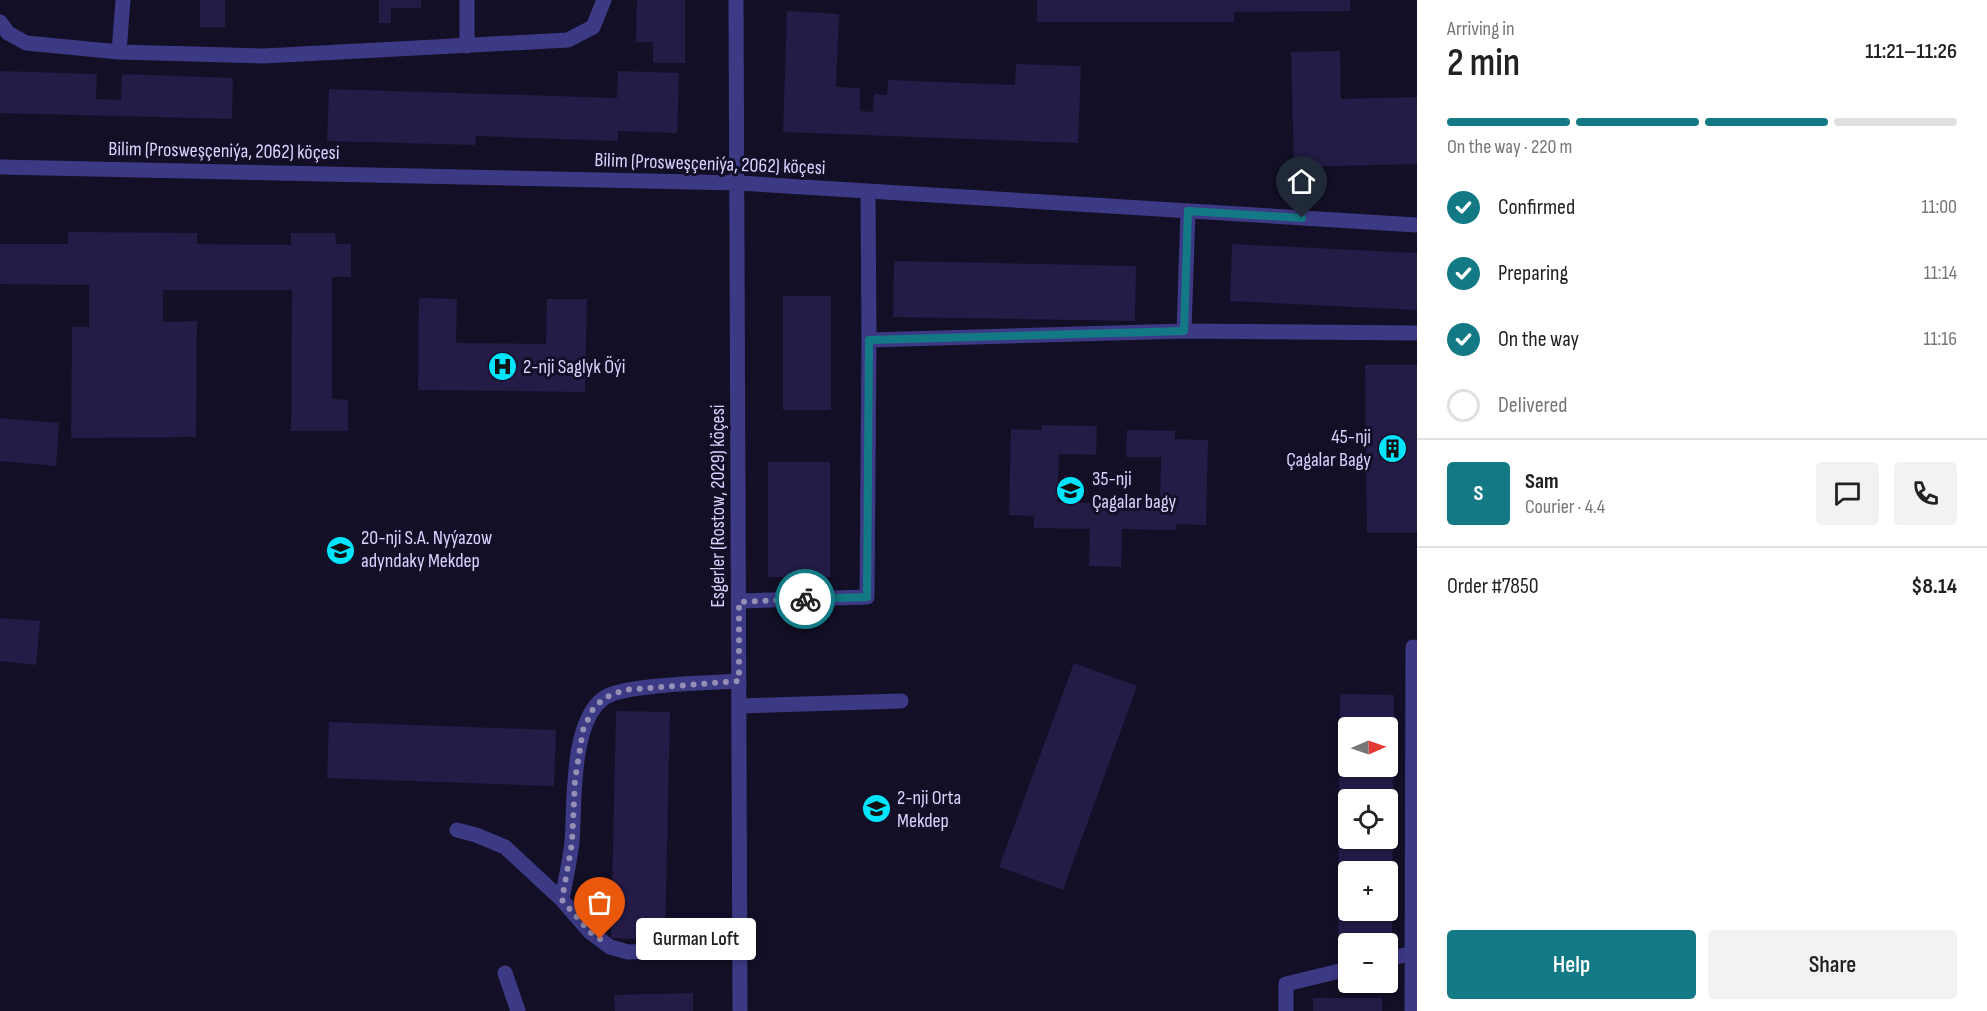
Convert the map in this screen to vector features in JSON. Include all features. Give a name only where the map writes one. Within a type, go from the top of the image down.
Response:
[{"type":"street","points":[[120,52],[123,0]]},
{"type":"street","points":[[467,0],[467,46]]},
{"type":"street","points":[[0,22],[8,33],[26,43],[120,52],[264,56],[568,40],[593,27],[604,0]]},
{"type":"street","name":"Esgerler (Rostow, 2029) köçesi","points":[[736,0],[740,1011]]},
{"type":"street","name":"Bilim (Prosweşçeniýa, 2062) köçesi","points":[[0,167],[738,183],[1417,225]]},
{"type":"street","points":[[739,602],[867,597],[868,192]]},
{"type":"street","points":[[1184,331],[1188,211]]},
{"type":"street","points":[[869,340],[1184,331],[1417,333]]},
{"type":"street","points":[[1412,1011],[1415,952],[1413,647]]},
{"type":"street","points":[[562,900],[572,843],[575,780],[583,730],[593,709],[604,698],[624,690],[739,681]]},
{"type":"street","points":[[739,706],[901,700]]},
{"type":"street","points":[[457,830],[476,834],[505,847],[562,900],[590,932],[610,947],[628,952],[739,948]]},
{"type":"street","points":[[1398,956],[1415,952]]},
{"type":"street","points":[[1286,1011],[1286,984],[1338,971]]},
{"type":"street","points":[[505,973],[518,1011]]},
{"type":"building","points":[[200,0],[225,0],[225,27],[200,27]]},
{"type":"building","points":[[379,0],[421,0],[421,8],[391,8],[391,23],[379,23]]},
{"type":"building","points":[[637,0],[685,0],[685,63],[653,63],[653,42],[636,42]]},
{"type":"building","points":[[1037,0],[1350,0],[1350,11],[1234,12],[1234,22],[1037,22]]},
{"type":"building","points":[[787,11],[839,14],[836,87],[860,88],[860,111],[873,112],[874,94],[887,95],[888,80],[1015,85],[1016,64],[1081,66],[1078,143],[783,132]]},
{"type":"building","points":[[1340,51],[1341,99],[1417,97],[1417,164],[1294,167],[1291,52]]},
{"type":"building","points":[[0,71],[97,74],[96,99],[121,100],[122,74],[233,78],[232,119],[0,113]]},
{"type":"building","points":[[618,71],[679,73],[677,133],[618,131],[618,141],[476,136],[475,145],[327,141],[329,89],[617,98]]},
{"type":"building","points":[[68,232],[197,233],[197,244],[291,245],[291,233],[335,233],[336,244],[351,244],[351,277],[332,277],[332,399],[348,400],[348,431],[291,431],[292,290],[163,290],[163,322],[197,321],[196,437],[71,438],[72,327],[89,327],[89,285],[0,284],[0,244],[68,244]]},
{"type":"building","points":[[1232,244],[1417,253],[1417,310],[1230,301]]},
{"type":"building","points":[[894,261],[1136,266],[1135,321],[893,317]]},
{"type":"building","points":[[783,296],[831,296],[831,410],[783,410]]},
{"type":"building","name":"2-nji Saglyk Öýi","points":[[419,298],[457,299],[456,343],[546,344],[547,299],[587,299],[585,392],[418,390]]},
{"type":"building","name":"45-nji Çagalar Bagy","points":[[1365,365],[1417,365],[1417,533],[1367,533]]},
{"type":"building","points":[[0,418],[59,423],[56,466],[0,461]]},
{"type":"building","points":[[1042,425],[1097,426],[1096,455],[1059,454],[1057,502],[1160,505],[1161,457],[1126,457],[1127,430],[1175,431],[1175,439],[1208,440],[1206,525],[1176,524],[1176,530],[1122,529],[1121,567],[1089,566],[1090,529],[1034,528],[1034,516],[1009,515],[1011,429],[1042,430]]},
{"type":"building","points":[[768,462],[830,462],[830,577],[768,577]]},
{"type":"building","points":[[0,618],[40,621],[36,665],[0,661]]},
{"type":"building","points":[[1074,663],[1137,686],[1063,890],[999,867]]},
{"type":"building","points":[[1340,694],[1394,695],[1394,717],[1340,717]]},
{"type":"building","points":[[616,711],[670,712],[665,940],[611,938]]},
{"type":"building","points":[[329,722],[556,730],[554,786],[327,778]]},
{"type":"building","points":[[1339,777],[1393,777],[1393,789],[1339,789]]},
{"type":"building","points":[[1339,849],[1393,849],[1393,861],[1339,861]]},
{"type":"building","points":[[1338,921],[1392,921],[1392,933],[1338,933]]},
{"type":"building","points":[[693,993],[693,1011],[615,1011],[614,995]]},
{"type":"building","points":[[1313,998],[1382,998],[1382,1011],[1313,1011]]},
{"type":"way so far","points":[[600,939],[590,932],[562,900],[572,843],[575,780],[583,730],[593,709],[604,698],[624,690],[739,681],[739,602],[805,599]]},
{"type":"place","name":"2-nji Saglyk Öýi","points":[[502,367]]},
{"type":"place","name":"45-nji Çagalar Bagy","points":[[1392,449]]},
{"type":"place","name":"35-nji Çagalar bagy","points":[[1071,491]]},
{"type":"place","name":"20-nji S.A. Nyýazow adyndaky Mekdep","points":[[340,550]]},
{"type":"place","name":"2-nji Orta Mekdep","points":[[876,809]]},
{"type":"place","name":"Gurman Loft","points":[[600,939]]},
{"type":"route","points":[[805,599],[867,597],[869,340],[1184,331],[1188,211],[1302,218]]}]
